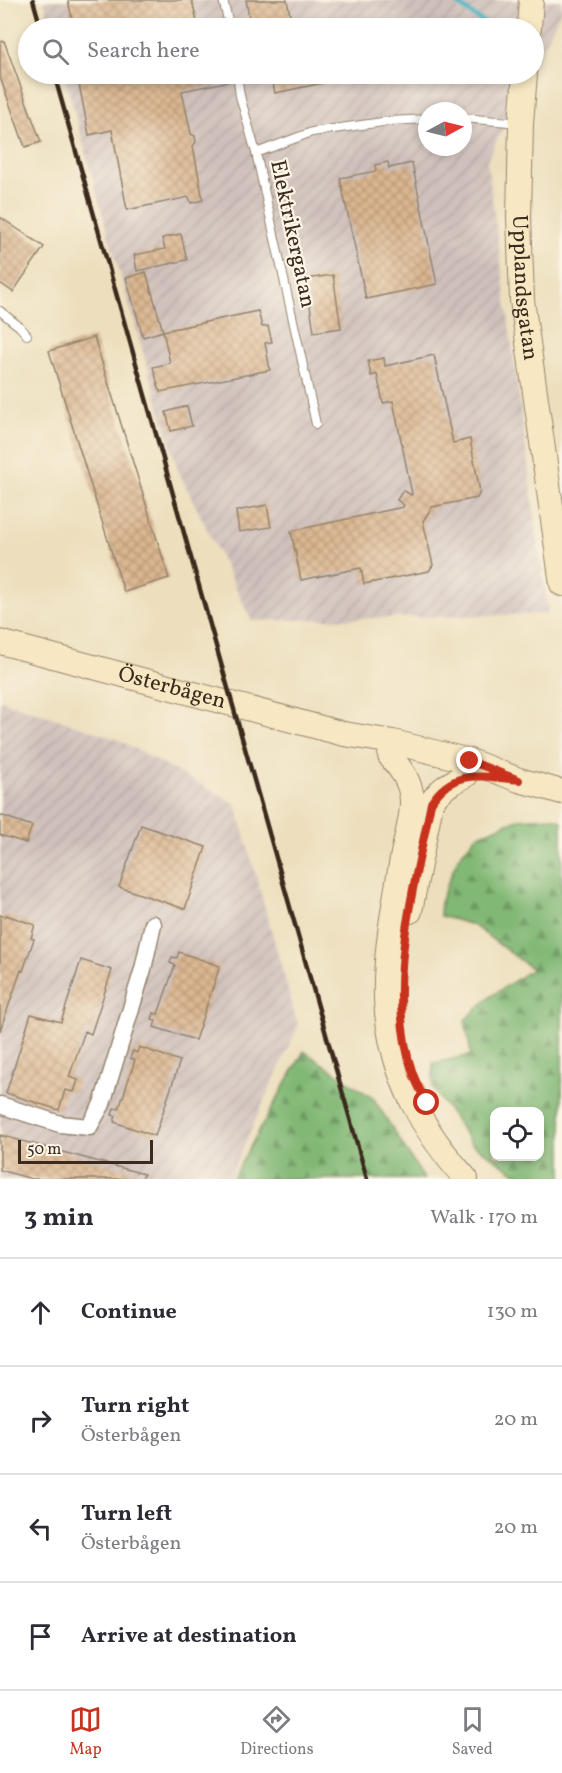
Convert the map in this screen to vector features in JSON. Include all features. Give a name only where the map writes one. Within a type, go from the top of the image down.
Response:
[{"type":"main road","points":[[530,18],[531,0]]},
{"type":"main road","name":"Upplandsgatan","points":[[524,84],[519,217],[522,300],[562,584]]},
{"type":"main road","name":"Upplandsgatan","points":[[551,502],[562,532]]},
{"type":"main road","name":"Österbågen","points":[[0,642],[344,734],[393,742],[470,761],[519,780],[562,792]]},
{"type":"main road","name":"Österbågen","points":[[344,734],[390,756],[466,776],[519,780]]},
{"type":"main road","points":[[390,756],[409,783],[412,801],[399,877],[386,978],[387,1011],[392,1046],[401,1078],[414,1108],[431,1137],[466,1179]]},
{"type":"main road","points":[[466,776],[449,783],[438,792],[431,803],[403,954],[400,978],[401,1012],[413,1074],[427,1103],[442,1130],[485,1179]]},
{"type":"street","points":[[0,1105],[60,1124],[89,1127],[102,1104],[143,969],[153,924]]},
{"type":"lane","points":[[224,0],[228,18]]},
{"type":"lane","points":[[238,84],[256,153]]},
{"type":"lane","name":"Elektrikergatan","points":[[316,424],[256,153],[312,132],[418,119]]},
{"type":"lane","points":[[472,119],[521,123]]},
{"type":"lane","points":[[0,311],[27,335]]},
{"type":"shaded area","points":[[44,0],[562,0],[562,9],[544,46],[544,18],[48,18]]},
{"type":"shaded area","points":[[67,84],[525,84],[487,160],[548,614],[252,621],[178,470]]},
{"type":"shaded area","points":[[0,700],[117,739],[236,804],[298,1026],[229,1179],[0,1179]]},
{"type":"green space","points":[[552,817],[562,821],[562,1179],[525,1179],[498,1161],[544,1161],[544,1107],[490,1107],[490,1156],[472,1144],[433,1088],[433,1063],[471,1055],[465,1020],[490,997],[532,969],[473,925],[440,916],[441,900],[458,858],[476,836],[518,819]]},
{"type":"green space","points":[[304,1051],[374,1099],[424,1179],[232,1179]]},
{"type":"building","points":[[68,0],[192,0],[196,18],[72,18]]},
{"type":"building","points":[[246,0],[287,0],[291,18],[249,18]]},
{"type":"building","points":[[4,41],[41,142],[25,147],[0,77],[0,42]]},
{"type":"building","points":[[79,84],[216,84],[182,91],[191,134],[195,136],[196,142],[193,146],[203,200],[191,203],[189,197],[127,210],[112,130],[89,135]]},
{"type":"building","points":[[273,84],[318,84],[275,93]]},
{"type":"building","points":[[388,162],[389,168],[412,163],[437,284],[366,299],[340,178],[376,171],[375,165]]},
{"type":"building","points":[[0,217],[44,247],[13,292],[0,283]]},
{"type":"building","points":[[181,234],[187,260],[137,271],[134,255],[165,249],[162,238]]},
{"type":"building","points":[[146,272],[163,331],[143,337],[126,278]]},
{"type":"building","points":[[333,275],[341,328],[314,332],[306,279]]},
{"type":"building","points":[[258,311],[262,327],[268,326],[272,342],[265,343],[270,370],[160,392],[153,367],[170,363],[163,331]]},
{"type":"building","points":[[94,337],[169,578],[124,592],[49,351]]},
{"type":"building","points":[[434,355],[453,443],[470,439],[480,492],[477,498],[432,507],[423,521],[433,565],[429,571],[364,584],[361,568],[301,580],[291,531],[403,507],[404,505],[397,500],[403,490],[412,494],[393,401],[383,403],[377,374],[371,376],[368,361],[384,358],[385,366]]},
{"type":"building","points":[[187,406],[192,426],[171,431],[166,412]]},
{"type":"building","points":[[267,505],[271,527],[239,532],[236,511]]},
{"type":"building","points":[[0,815],[32,826],[26,843],[0,835]]},
{"type":"building","points":[[141,825],[206,847],[185,909],[119,887]]},
{"type":"building","points":[[0,915],[35,925],[31,938],[34,939],[0,1031]]},
{"type":"building","points":[[179,952],[220,966],[195,1040],[154,1027],[156,1021],[152,1020],[154,1013],[158,1014],[175,965],[170,963],[172,957],[177,958]]},
{"type":"building","points":[[81,960],[112,970],[91,1034],[85,1031],[69,1077],[78,1080],[74,1092],[65,1090],[59,1110],[6,1093],[31,1014],[61,1022]]},
{"type":"building","points":[[139,1047],[180,1061],[155,1136],[114,1122],[116,1116],[112,1115],[114,1108],[119,1109],[135,1060],[130,1058],[133,1051],[137,1053]]},
{"type":"building","points":[[0,1135],[144,1174],[142,1179],[32,1179],[0,1170]]},
{"type":"waterway","points":[[453,0],[477,18]]},
{"type":"railway","points":[[33,0],[38,18]]},
{"type":"railway","points":[[57,84],[367,1179]]},
{"type":"route","points":[[427,1103],[413,1074],[406,1044],[401,1012],[400,978],[431,803],[438,792],[449,783],[466,776],[519,780],[470,761]]}]
